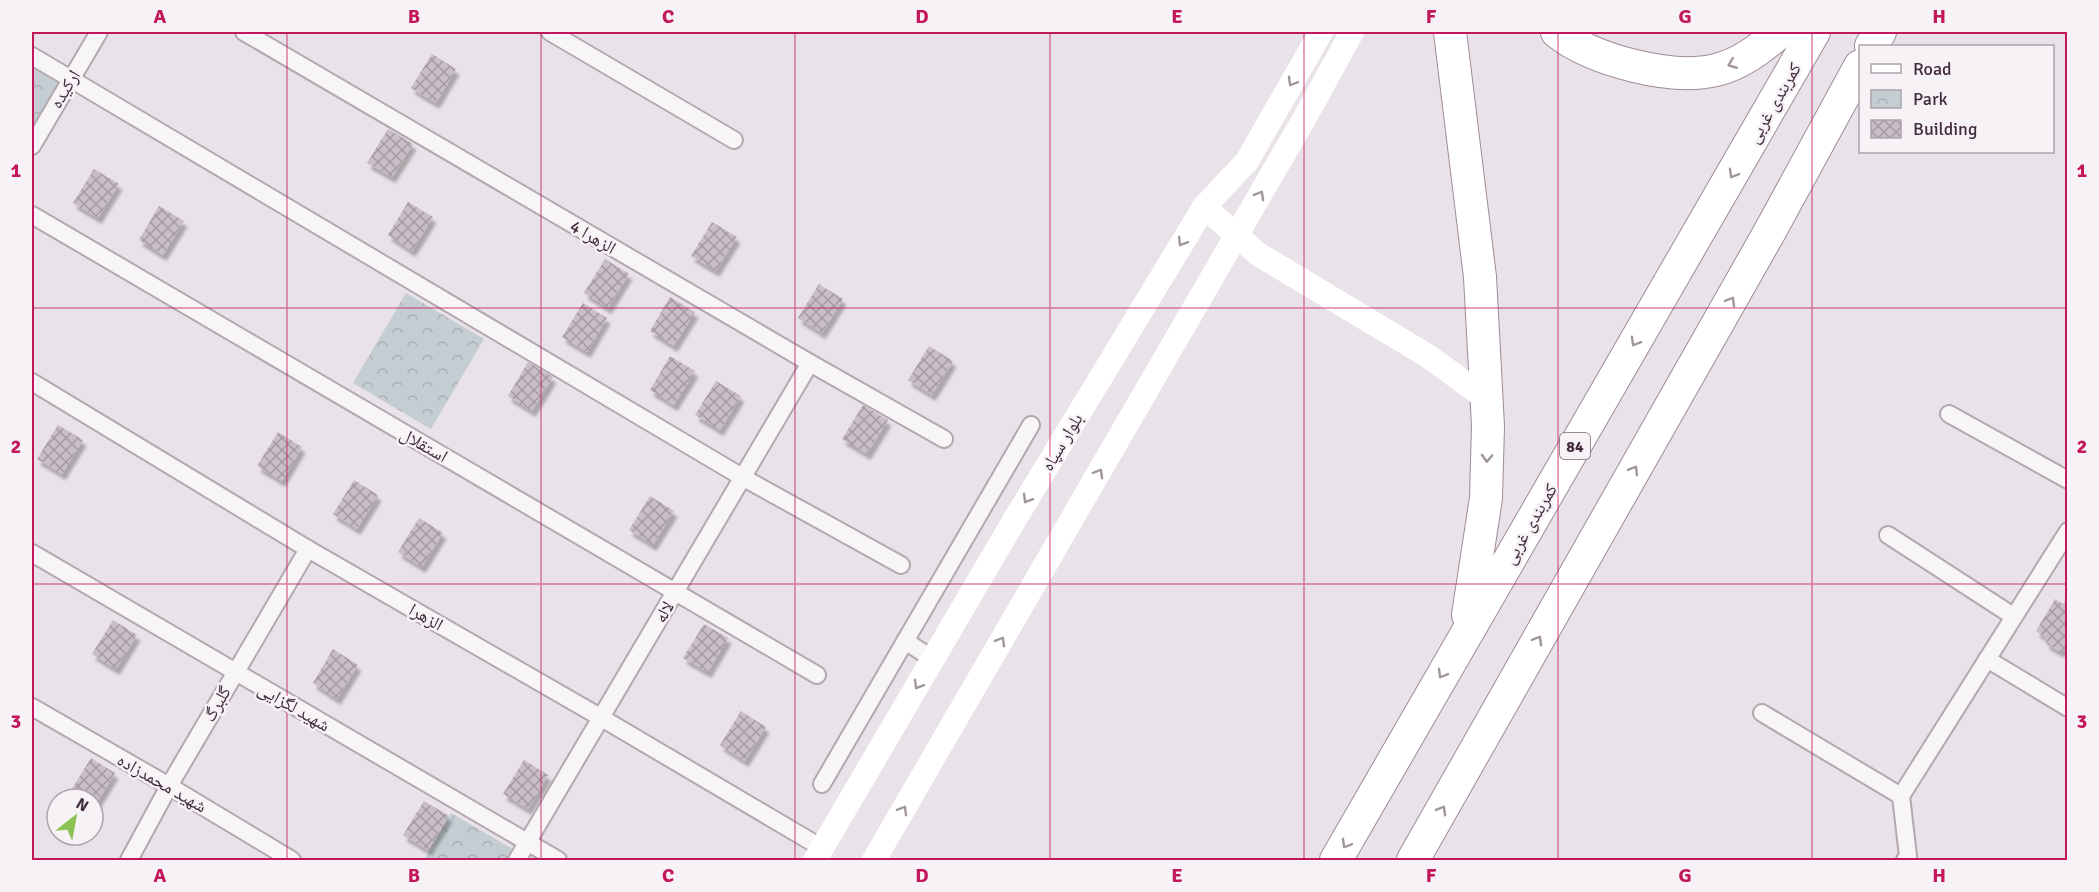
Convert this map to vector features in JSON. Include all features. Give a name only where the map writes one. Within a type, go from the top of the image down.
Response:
[{"type":"highway","points":[[1450,32],[1480,277],[1487,399],[1486,498],[1476,574],[1464,636]]},
{"type":"highway","points":[[1557,32],[1592,52],[1629,64],[1664,71],[1693,72],[1715,70],[1738,62],[1780,32]]},
{"type":"highway","name":"کمربندی غربی","points":[[1336,861],[1814,32]]},
{"type":"highway","points":[[1872,45],[1880,32]]},
{"type":"highway","points":[[1413,861],[1769,233],[1859,68]]},
{"type":"main road","name":"بلوار سپاه","points":[[818,854],[1015,519],[1204,207],[1247,161],[1321,32]]},
{"type":"main road","points":[[874,861],[1237,236],[1352,32]]},
{"type":"main road","points":[[1204,207],[1258,254],[1428,356],[1487,399]]},
{"type":"street","name":"ارکیده","points":[[32,146],[99,32]]},
{"type":"street","name":"الزهرا 4","points":[[244,32],[944,439]]},
{"type":"street","points":[[549,32],[734,140]]},
{"type":"street","points":[[32,56],[742,477],[901,565]]},
{"type":"street","name":"استقلال","points":[[32,215],[817,675]]},
{"type":"street","name":"لاله","points":[[517,861],[810,363]]},
{"type":"street","name":"الزهرا","points":[[32,382],[308,549],[600,717],[818,854]]},
{"type":"street","points":[[1949,414],[2067,480]]},
{"type":"street","points":[[822,784],[1031,425]]},
{"type":"street","points":[[1909,859],[1901,796],[2067,531]]},
{"type":"street","points":[[1888,535],[2013,616]]},
{"type":"street","name":"گلبرگ","points":[[129,861],[169,786],[308,549]]},
{"type":"street","name":"شهید لگزایی","points":[[32,553],[558,861]]},
{"type":"street","points":[[905,641],[933,659]]},
{"type":"street","points":[[1987,659],[2067,708]]},
{"type":"street","name":"شهید محمدزاده","points":[[32,707],[169,786],[292,861]]},
{"type":"street","points":[[1762,713],[1901,796]]},
{"type":"green space","points":[[32,66],[61,83],[32,132]]},
{"type":"green space","points":[[406,293],[484,339],[431,429],[353,383]]},
{"type":"green space","points":[[451,813],[516,851],[510,860],[424,860]]},
{"type":"building","points":[[432,54],[456,69],[436,103],[411,88]]},
{"type":"building","points":[[388,129],[413,144],[392,177],[367,163]]},
{"type":"building","points":[[94,169],[119,184],[98,218],[73,203]]},
{"type":"building","points":[[408,202],[433,217],[412,251],[388,235]]},
{"type":"building","points":[[159,206],[184,221],[163,255],[139,240]]},
{"type":"building","points":[[712,222],[737,237],[716,271],[691,256]]},
{"type":"building","points":[[605,259],[629,274],[608,308],[584,293]]},
{"type":"building","points":[[819,284],[843,299],[822,333],[798,318]]},
{"type":"building","points":[[670,297],[695,312],[674,346],[650,331]]},
{"type":"building","points":[[583,303],[607,318],[587,352],[562,337]]},
{"type":"building","points":[[929,346],[953,361],[932,395],[908,380]]},
{"type":"building","points":[[670,356],[695,371],[674,405],[650,390]]},
{"type":"building","points":[[528,362],[553,377],[532,411],[508,396]]},
{"type":"building","points":[[716,381],[741,396],[720,430],[695,415]]},
{"type":"building","points":[[863,405],[888,420],[867,454],[842,439]]},
{"type":"building","points":[[58,425],[83,440],[62,474],[37,459]]},
{"type":"building","points":[[278,432],[302,447],[282,481],[257,466]]},
{"type":"building","points":[[354,480],[378,495],[357,529],[333,514]]},
{"type":"building","points":[[650,496],[674,511],[653,545],[629,530]]},
{"type":"building","points":[[419,518],[443,533],[422,567],[398,552]]},
{"type":"building","points":[[2068,596],[2068,650],[2059,651],[2047,644],[2045,637],[2036,631],[2055,599],[2063,604]]},
{"type":"building","points":[[113,620],[137,635],[116,669],[92,654]]},
{"type":"building","points":[[704,624],[728,638],[708,672],[683,658]]},
{"type":"building","points":[[333,649],[358,665],[337,699],[313,683]]},
{"type":"building","points":[[741,711],[766,727],[745,761],[720,745]]},
{"type":"building","points":[[91,758],[115,773],[105,789],[105,787],[73,787]]},
{"type":"building","points":[[524,760],[548,775],[528,809],[503,794]]},
{"type":"building","points":[[424,801],[449,816],[428,850],[403,835]]}]
